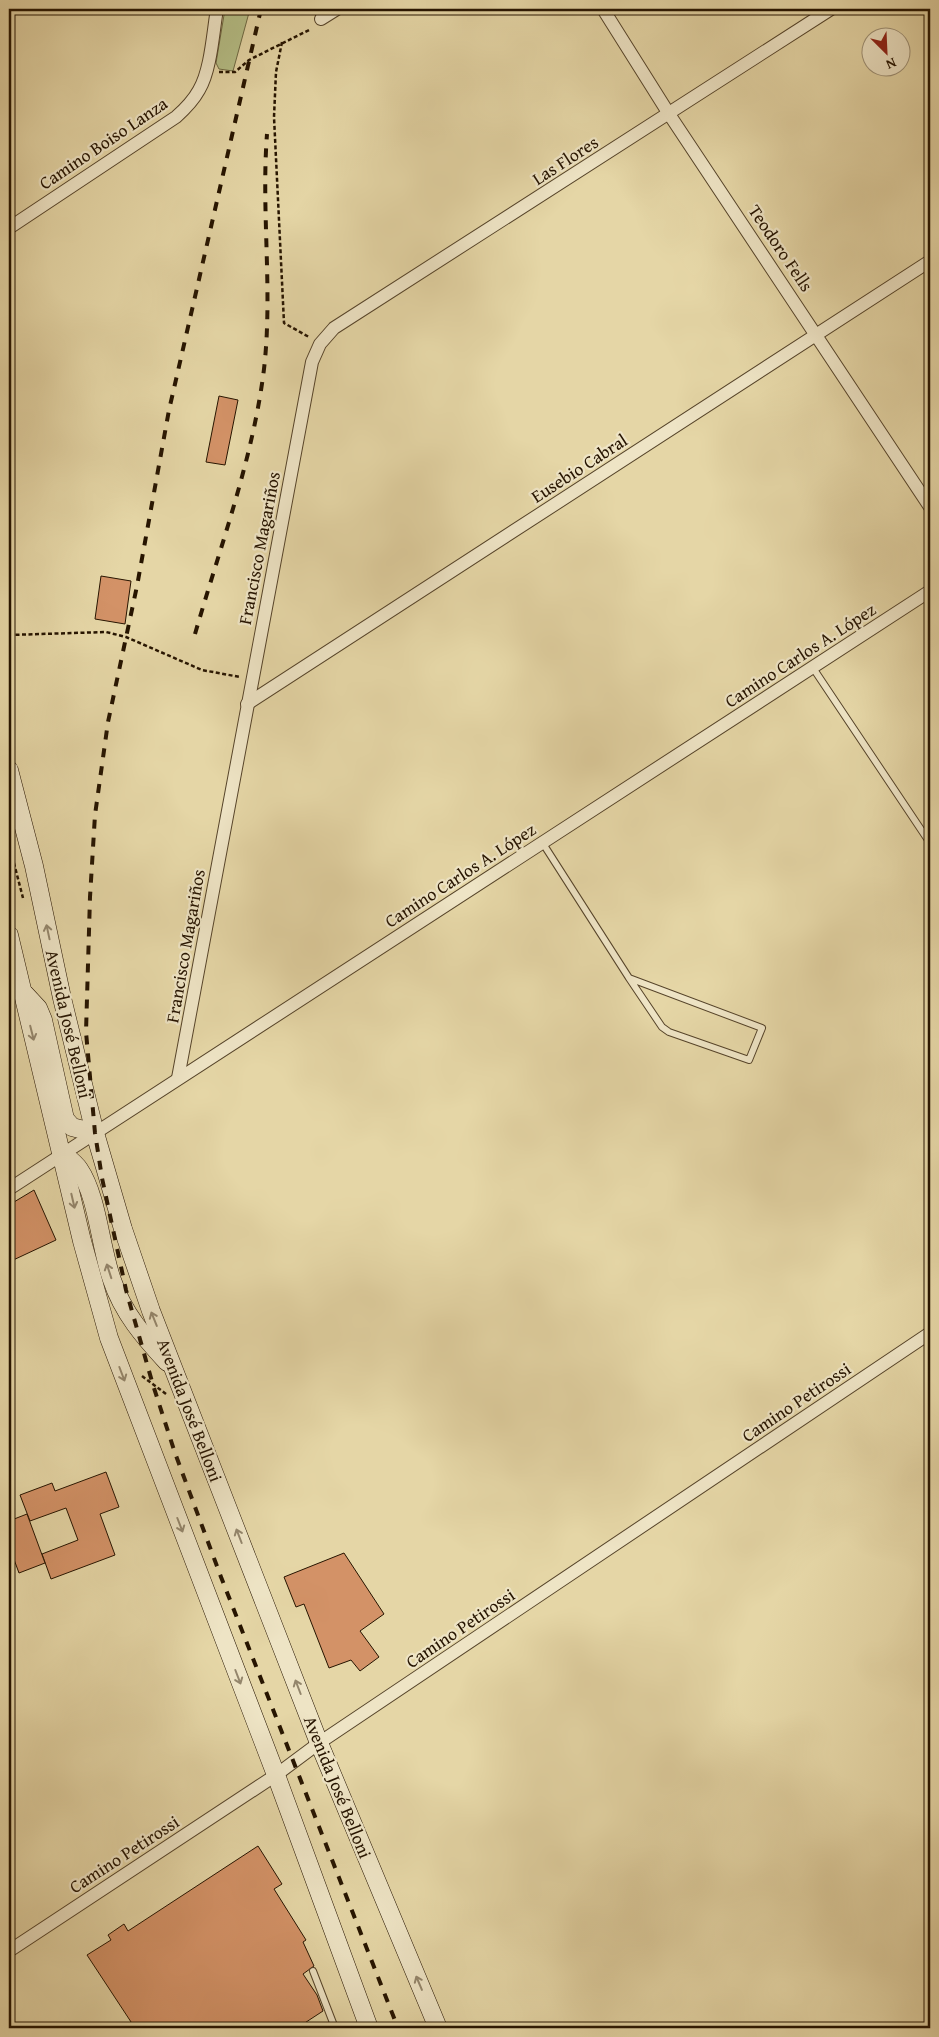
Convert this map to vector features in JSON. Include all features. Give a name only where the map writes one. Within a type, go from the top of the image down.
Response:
[{"type":"main road","name":"Avenida José Belloni","points":[[9,770],[34,866],[62,998],[95,1132],[123,1229],[151,1311],[319,1743],[438,2028]]},
{"type":"main road","name":"Avenida José Belloni","points":[[9,935],[109,1338],[276,1775],[369,2028]]},
{"type":"main road","points":[[22,990],[38,1008],[43,1020],[65,1119],[72,1127],[95,1132]]},
{"type":"main road","points":[[62,1153],[78,1167],[88,1184],[104,1256],[121,1302],[137,1330],[174,1369]]},
{"type":"street","name":"Camino Boiso Lanza","points":[[9,228],[176,117],[191,102],[201,88],[217,9]]},
{"type":"street","points":[[321,19],[337,9]]},
{"type":"street","name":"Teodoro Fells","points":[[603,9],[669,114],[817,334],[930,507]]},
{"type":"street","name":"Las Flores","points":[[320,344],[334,328],[831,9]]},
{"type":"street","name":"Eusebio Cabral","points":[[247,704],[930,261]]},
{"type":"street","name":"Francisco Magariños","points":[[178,1078],[312,362],[320,344]]},
{"type":"street","name":"Camino Carlos A. López","points":[[9,1189],[930,592]]},
{"type":"street","name":"Camino Petirossi","points":[[9,1951],[276,1775],[319,1743],[930,1333]]},
{"type":"lane","points":[[813,668],[930,844]]},
{"type":"lane","points":[[542,842],[629,978],[662,1027],[669,1032],[749,1060],[762,1028],[629,978]]},
{"type":"lane","points":[[312,1971],[335,2028]]},
{"type":"path","points":[[206,69],[235,72],[249,60],[260,56],[282,42],[309,32],[321,19]]},
{"type":"path","points":[[282,42],[276,72],[274,118],[284,323],[320,344]]},
{"type":"path","points":[[9,634],[106,632],[126,637],[202,670],[252,678]]},
{"type":"green space","points":[[225,9],[250,9],[233,71],[219,69],[216,63]]},
{"type":"building","points":[[219,396],[238,400],[225,465],[206,462]]},
{"type":"building","points":[[101,576],[131,581],[125,624],[95,619]]},
{"type":"building","points":[[34,1190],[56,1240],[9,1262],[9,1205]]},
{"type":"building","points":[[106,1472],[119,1507],[100,1514],[115,1555],[51,1579],[42,1554],[78,1540],[66,1508],[30,1521],[20,1495],[52,1483],[55,1491]]},
{"type":"building","points":[[27,1514],[45,1563],[19,1573],[9,1546],[9,1521]]},
{"type":"building","points":[[344,1553],[384,1614],[360,1631],[379,1657],[360,1671],[351,1660],[329,1668],[304,1604],[296,1607],[284,1577]]},
{"type":"building","points":[[258,1846],[282,1884],[274,1889],[306,1940],[303,1942],[314,1966],[303,1974],[317,1995],[323,2011],[297,2028],[135,2028],[87,1955],[111,1940],[108,1935],[124,1924],[128,1931]]},
{"type":"railway","points":[[261,9],[169,410],[137,586],[108,722],[95,815],[90,897],[86,1032],[95,1133],[102,1178],[126,1290],[153,1385],[175,1453],[221,1577],[398,2028]]},
{"type":"railway","points":[[195,634],[244,469],[259,403],[264,369],[267,310],[265,193],[267,134]]}]
